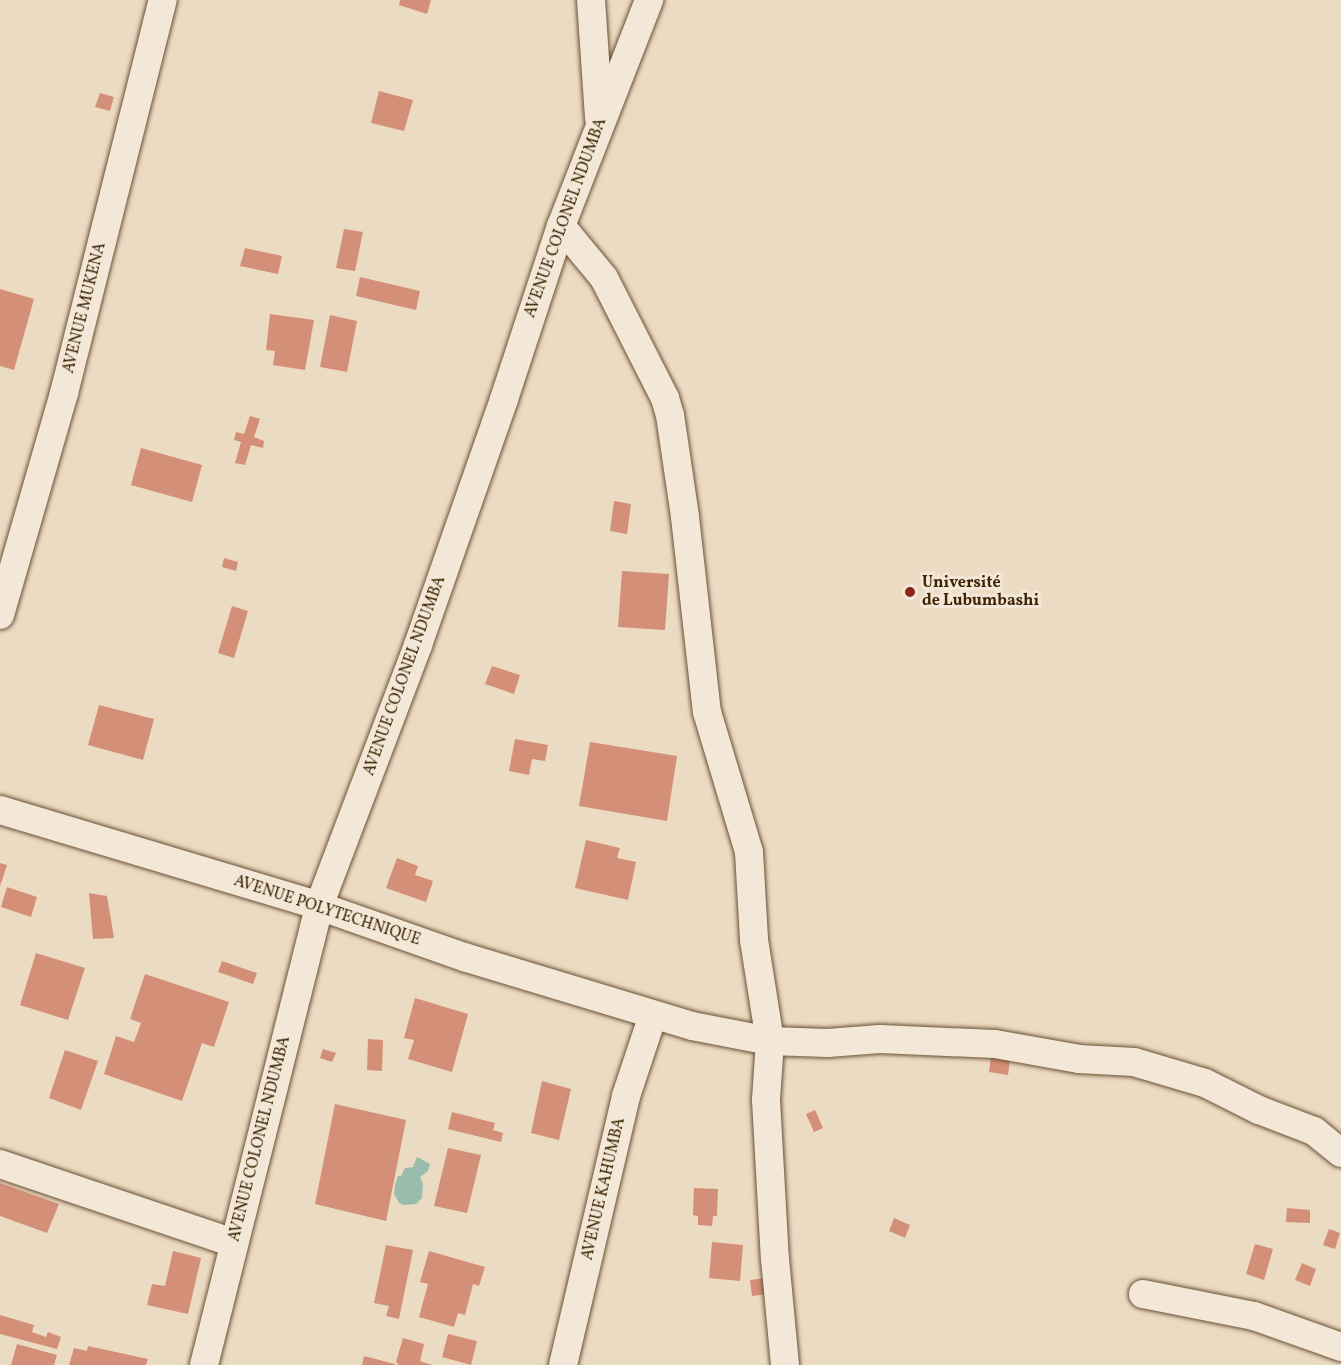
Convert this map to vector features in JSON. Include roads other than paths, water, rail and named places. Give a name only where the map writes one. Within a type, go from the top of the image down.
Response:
[{"type":"street","name":"AVENUE MUKENA","points":[[0,615],[64,393],[163,0]]},
{"type":"street","points":[[591,0],[599,126]]},
{"type":"street","name":"AVENUE COLONEL NDUMBA","points":[[204,1365],[319,906],[418,645],[504,399],[561,226],[649,0]]},
{"type":"street","points":[[561,226],[604,278],[665,398],[670,415],[685,517],[707,712],[749,852],[754,940],[770,1041],[766,1100],[775,1259],[785,1365]]},
{"type":"street","name":"AVENUE POLYTECHNIQUE","points":[[0,810],[319,906],[464,957],[653,1016],[770,1041],[828,1043],[880,1039],[995,1044],[1079,1059],[1134,1062],[1205,1083],[1259,1110],[1314,1131],[1341,1152]]},
{"type":"street","name":"AVENUE KAHUMBA","points":[[563,1365],[626,1096],[653,1016]]},
{"type":"street","points":[[0,1164],[233,1243]]},
{"type":"street","points":[[1143,1294],[1254,1317],[1341,1347]]},
{"type":"place","name":"Université de Lubumbashi","points":[[910,592]]}]
